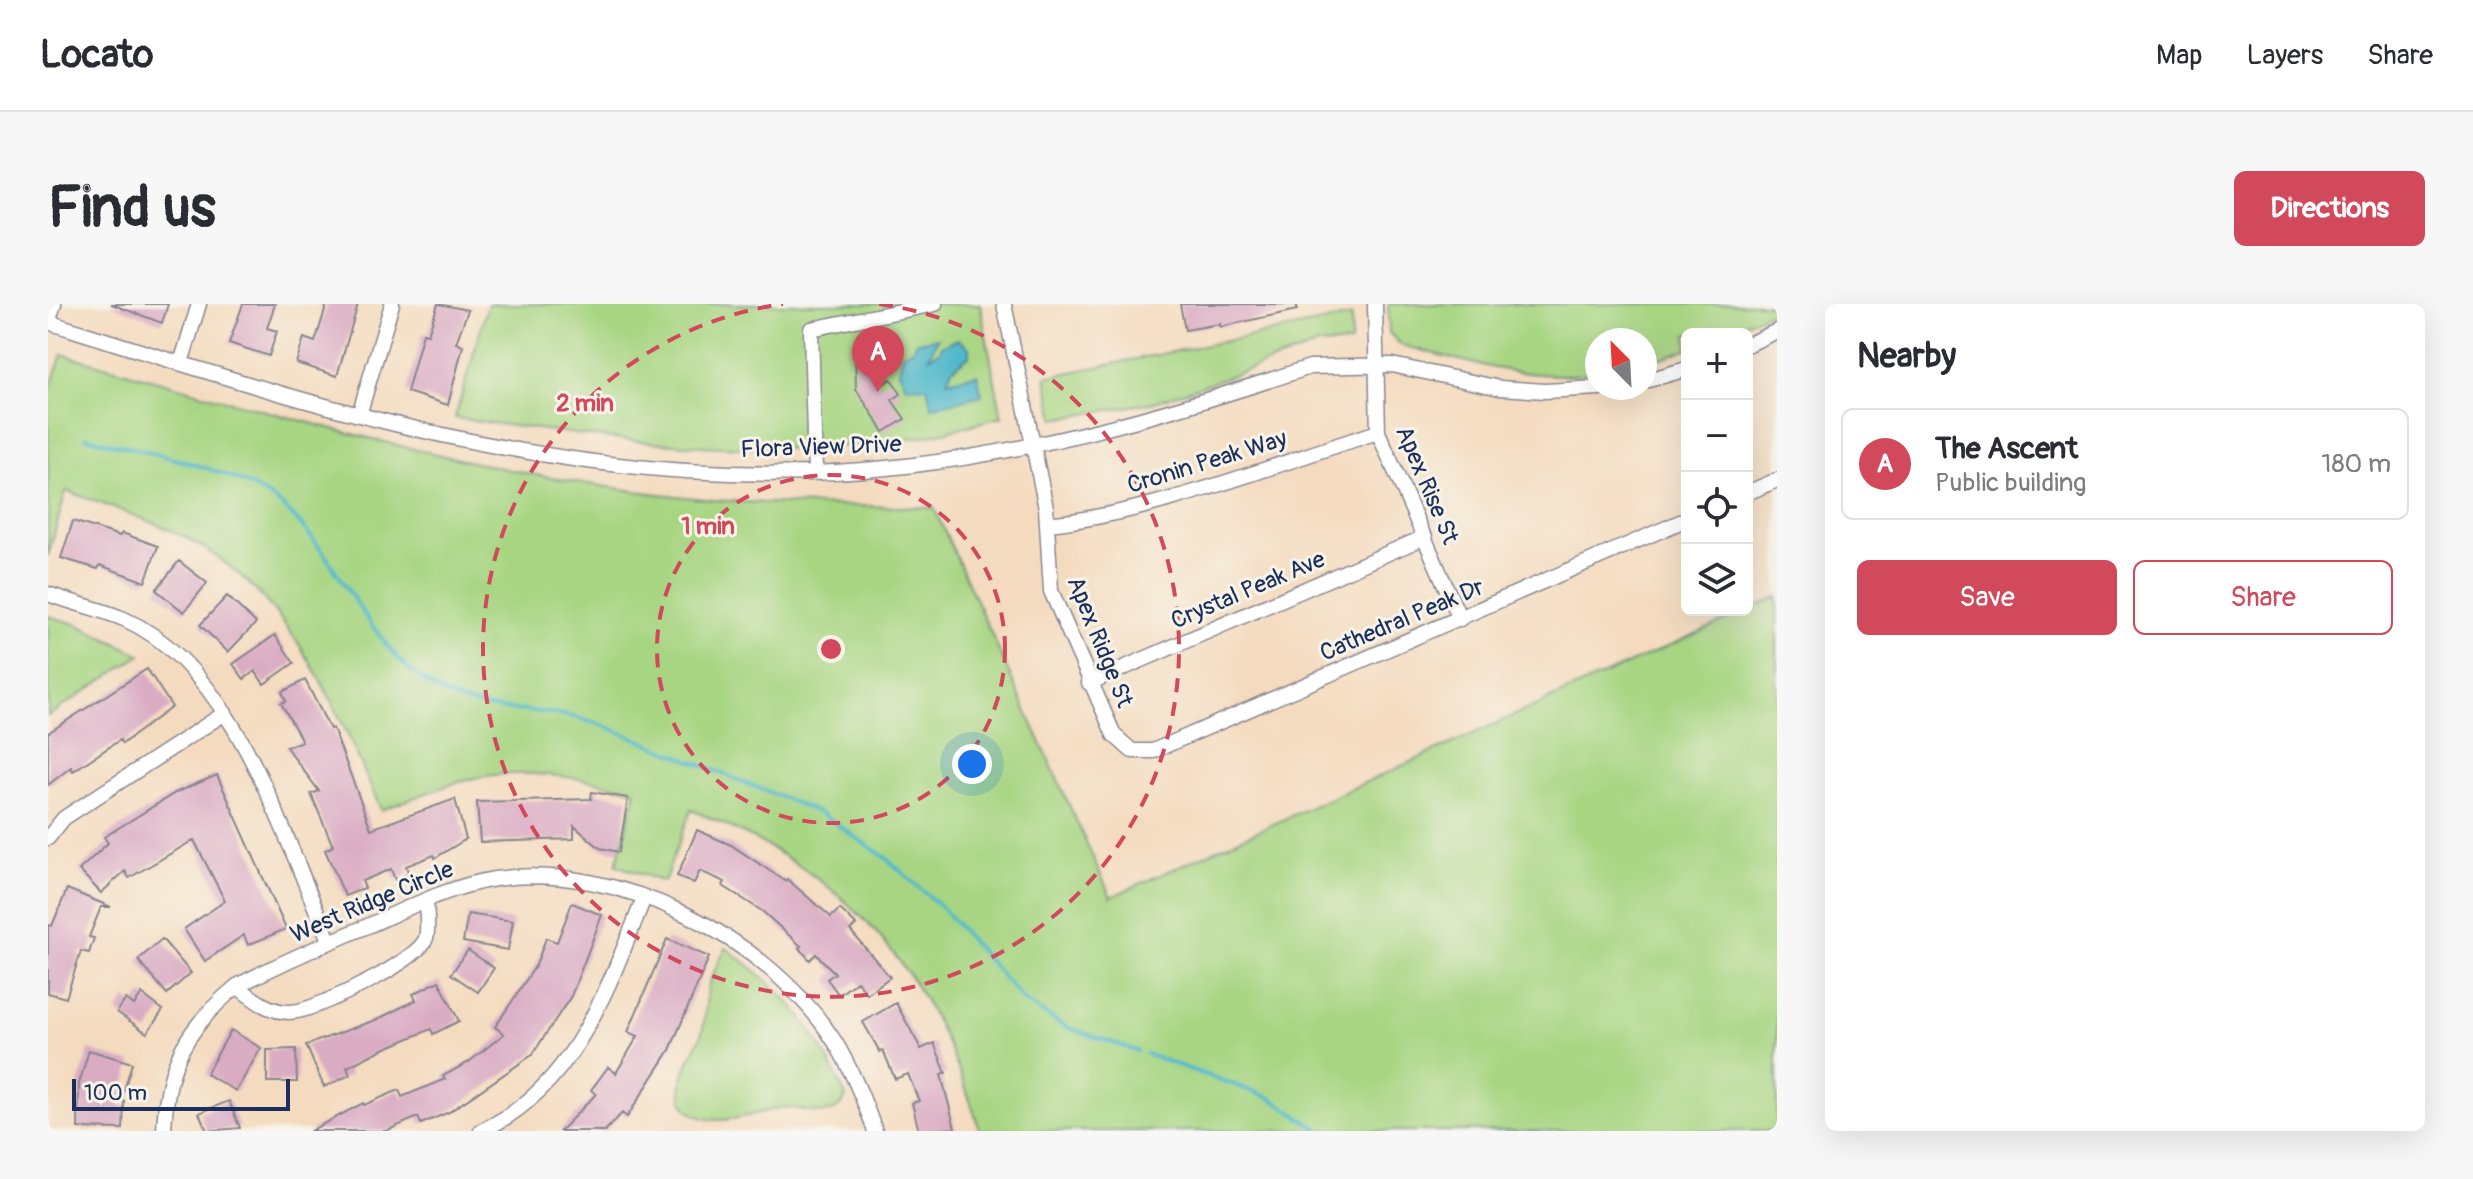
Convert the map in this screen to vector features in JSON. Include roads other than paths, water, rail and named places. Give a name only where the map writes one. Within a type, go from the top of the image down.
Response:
[{"type":"street","points":[[48,322],[54,304]]},
{"type":"street","points":[[181,363],[199,304]]},
{"type":"street","points":[[359,415],[392,304]]},
{"type":"street","points":[[815,472],[811,329],[935,304]]},
{"type":"street","name":"Apex Ridge St","points":[[1004,304],[1047,524],[1051,591],[1114,735],[1132,751]]},
{"type":"street","name":"Apex Rise St","points":[[1375,304],[1374,364],[1378,432],[1460,619]]},
{"type":"street","name":"Flora View Drive","points":[[48,322],[359,415],[455,440],[609,465],[706,472],[815,472],[904,466],[1031,446],[1149,419],[1310,367],[1374,364],[1500,388],[1585,388]]},
{"type":"street","points":[[1753,342],[1777,331]]},
{"type":"street","points":[[1657,378],[1681,371]]},
{"type":"street","name":"Cronin Peak Way","points":[[1047,524],[1087,520],[1143,506],[1378,432]]},
{"type":"street","points":[[1753,490],[1777,480]]},
{"type":"street","name":"Cathedral Peak Dr","points":[[1132,751],[1153,751],[1681,522]]},
{"type":"street","name":"Crystal Peak Ave","points":[[1089,683],[1425,537]]},
{"type":"street","points":[[48,594],[125,620],[156,639],[207,686],[244,746],[330,942]]},
{"type":"street","points":[[48,838],[64,818],[225,713]]},
{"type":"street","name":"West Ridge Circle","points":[[164,1131],[167,1085],[173,1065],[191,1031],[210,1008],[237,986],[426,900],[473,884],[533,876],[608,885],[644,898],[731,939],[763,962],[803,1000],[835,1042],[859,1088],[875,1131]]},
{"type":"street","points":[[481,1131],[496,1124],[540,1091],[575,1049],[598,1011],[644,898]]},
{"type":"street","points":[[237,986],[257,1003],[279,1010],[298,1011],[387,972],[413,956],[426,939],[426,900]]},
{"type":"water","points":[[938,338],[929,357],[939,352],[943,345],[958,339],[969,348],[969,356],[952,369],[947,381],[977,374],[982,395],[932,407],[927,387],[906,386],[899,371],[903,353],[913,349],[916,342]]},
{"type":"waterway","points":[[86,437],[193,464],[246,484],[269,497],[289,512],[309,534],[378,634],[398,657],[419,678],[445,694],[486,707],[558,714],[600,724],[820,813],[886,858],[944,910],[1025,1002],[1066,1027],[1137,1051]]},
{"type":"waterway","points":[[1146,1054],[1269,1097],[1321,1131]]},
{"type":"place","name":"The Ascent","points":[[878,392]]}]
